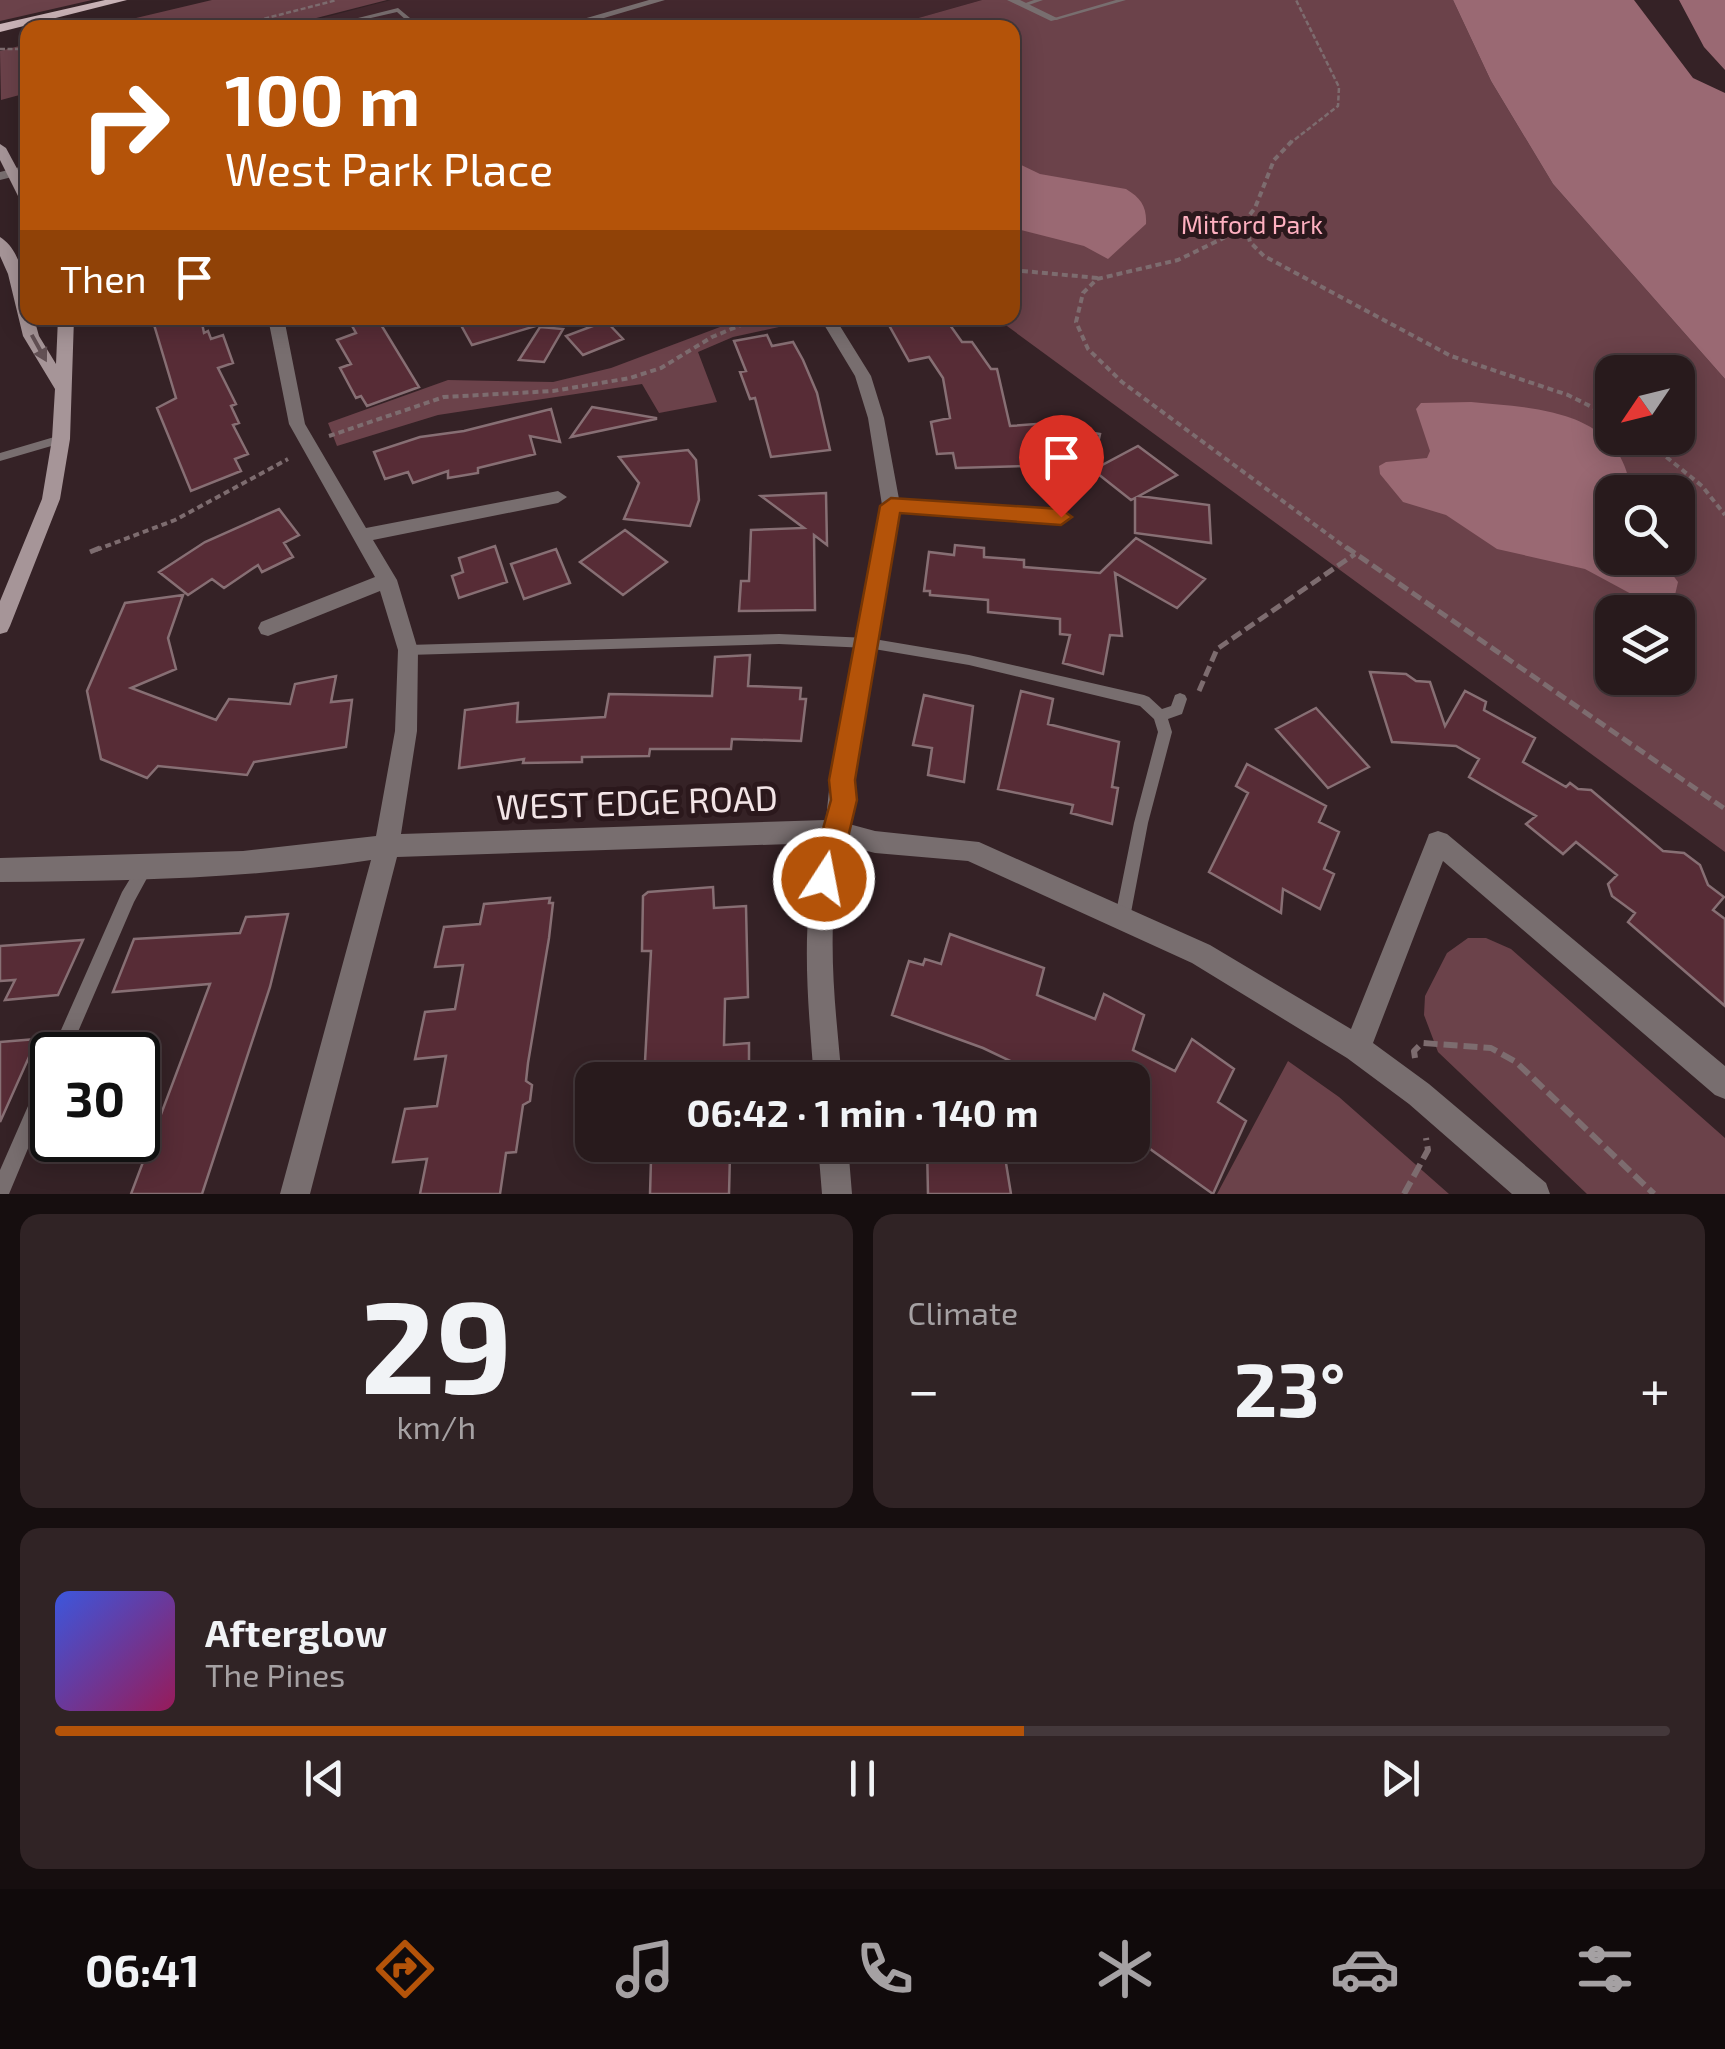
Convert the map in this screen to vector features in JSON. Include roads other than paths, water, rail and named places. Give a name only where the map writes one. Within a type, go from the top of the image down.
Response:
[{"type":"main road","points":[[34,20],[120,0]]},
{"type":"street","points":[[586,20],[660,0]]},
{"type":"street","points":[[1017,2],[1054,19]]},
{"type":"street","points":[[0,148],[14,172]]},
{"type":"street","points":[[0,240],[20,292]]},
{"type":"street","points":[[29,325],[62,388]]},
{"type":"street","points":[[2,618],[52,499],[60,439],[66,325]]},
{"type":"street","points":[[277,325],[297,424],[388,580],[408,650],[406,731],[387,846],[295,1194]]},
{"type":"street","points":[[827,1062],[820,975],[824,879],[833,831],[844,800],[842,780],[891,506],[876,418],[863,376],[832,325]]},
{"type":"street","points":[[363,535],[558,497]]},
{"type":"street","points":[[891,506],[1061,517]]},
{"type":"street","points":[[268,628],[388,580]]},
{"type":"street","name":"WEST EDGE ROAD","points":[[0,870],[144,868],[340,854],[387,846],[833,831],[874,842],[970,850],[1201,954],[1358,1048],[1419,1094],[1535,1194]]},
{"type":"street","points":[[1358,1048],[1438,842],[1725,1085]]},
{"type":"street","points":[[834,1162],[837,1194]]},
{"type":"lane","points":[[1017,2],[1040,0]]},
{"type":"lane","points":[[1054,19],[1123,0]]},
{"type":"lane","points":[[353,20],[398,10],[410,20]]},
{"type":"lane","points":[[0,457],[60,439]]},
{"type":"lane","points":[[408,650],[778,639],[868,644],[969,660],[1144,701],[1160,716],[1165,732],[1140,823],[1123,916]]},
{"type":"lane","points":[[1160,716],[1187,703]]},
{"type":"lane","points":[[69,1032],[144,868]]},
{"type":"lane","points":[[0,1192],[30,1122]]},
{"type":"park label","name":"Mitford Park","points":[[1252,225]]}]
